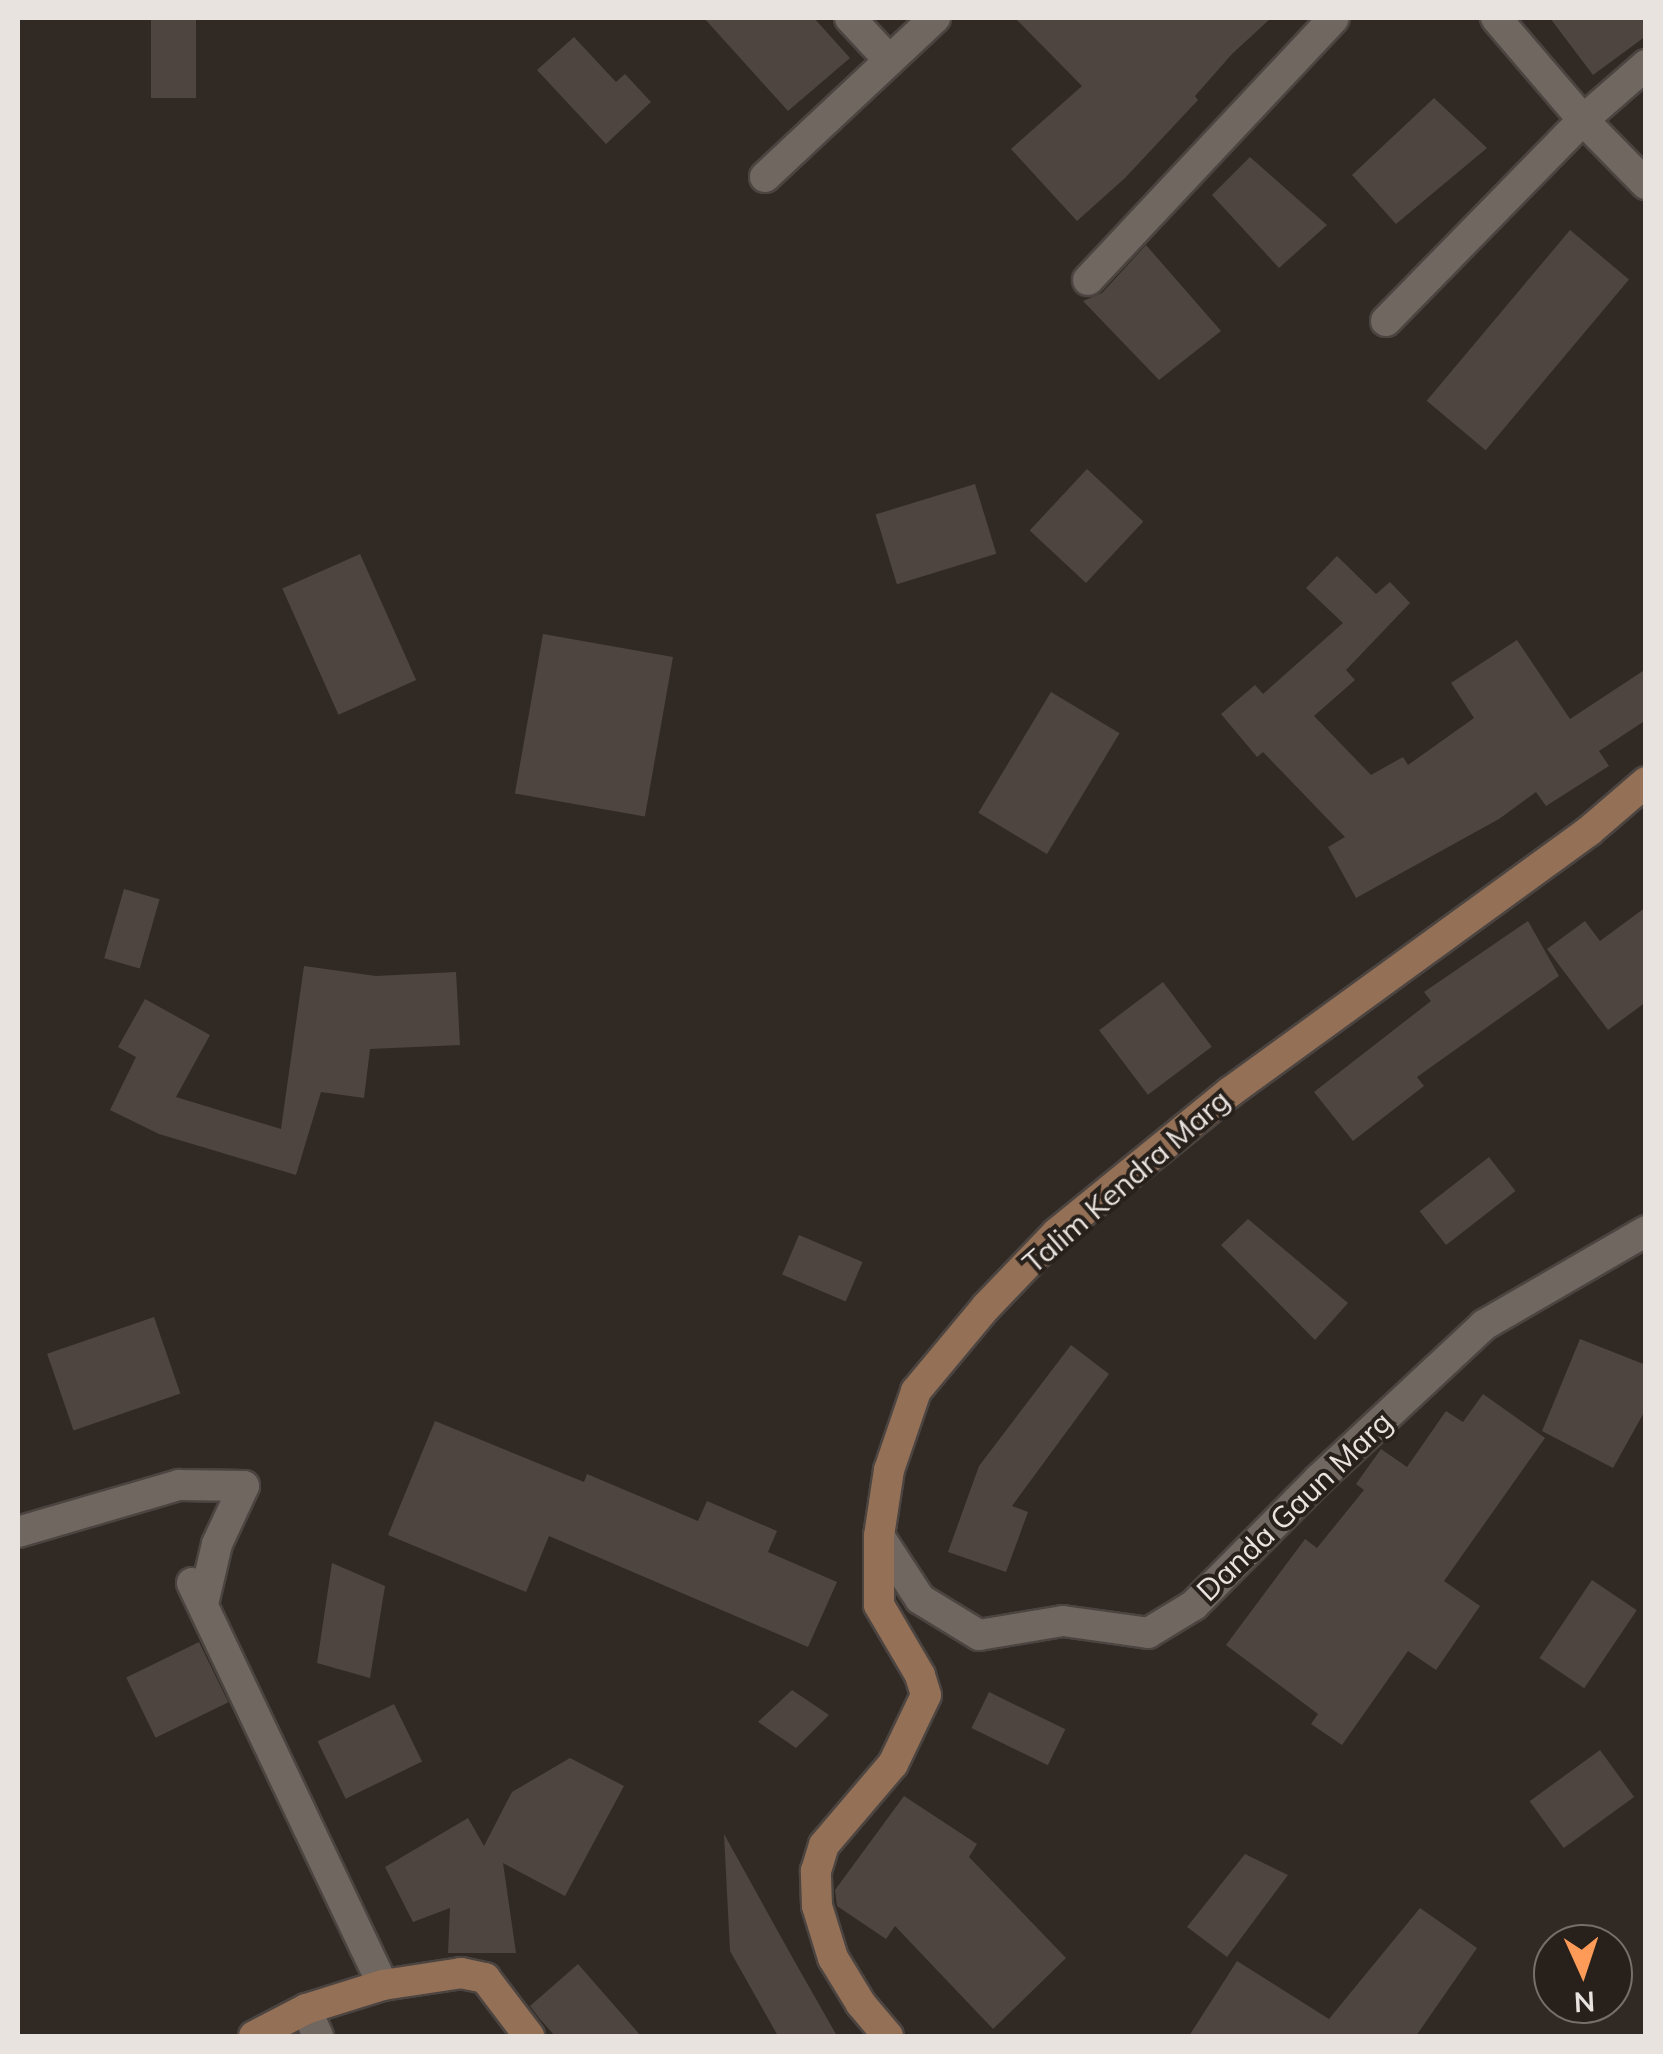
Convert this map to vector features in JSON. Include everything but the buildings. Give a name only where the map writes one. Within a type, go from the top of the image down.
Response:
[{"type":"street","points":[[850,18],[889,60]]},
{"type":"street","points":[[765,177],[934,18]]},
{"type":"street","points":[[1088,280],[1334,18]]},
{"type":"street","points":[[1496,18],[1584,120],[1646,184]]},
{"type":"street","points":[[1386,321],[1584,120],[1646,65]]},
{"type":"street","name":"Talim Kendra Marg","points":[[888,2036],[860,2004],[833,1958],[817,1906],[816,1871],[824,1845],[893,1764],[926,1695],[920,1675],[879,1605],[879,1536],[888,1470],[916,1391],[986,1307],[1057,1234],[1230,1092],[1589,831],[1646,782]]},
{"type":"street","name":"Danda Gaun Marg","points":[[879,1536],[920,1599],[979,1635],[1062,1621],[1148,1633],[1194,1605],[1319,1479],[1484,1325],[1646,1231]]},
{"type":"street","points":[[18,1532],[179,1485],[244,1486],[216,1544],[198,1594],[383,1985]]},
{"type":"street","points":[[254,2036],[312,2023],[383,1985],[461,1973],[485,1978],[529,2036]]}]
